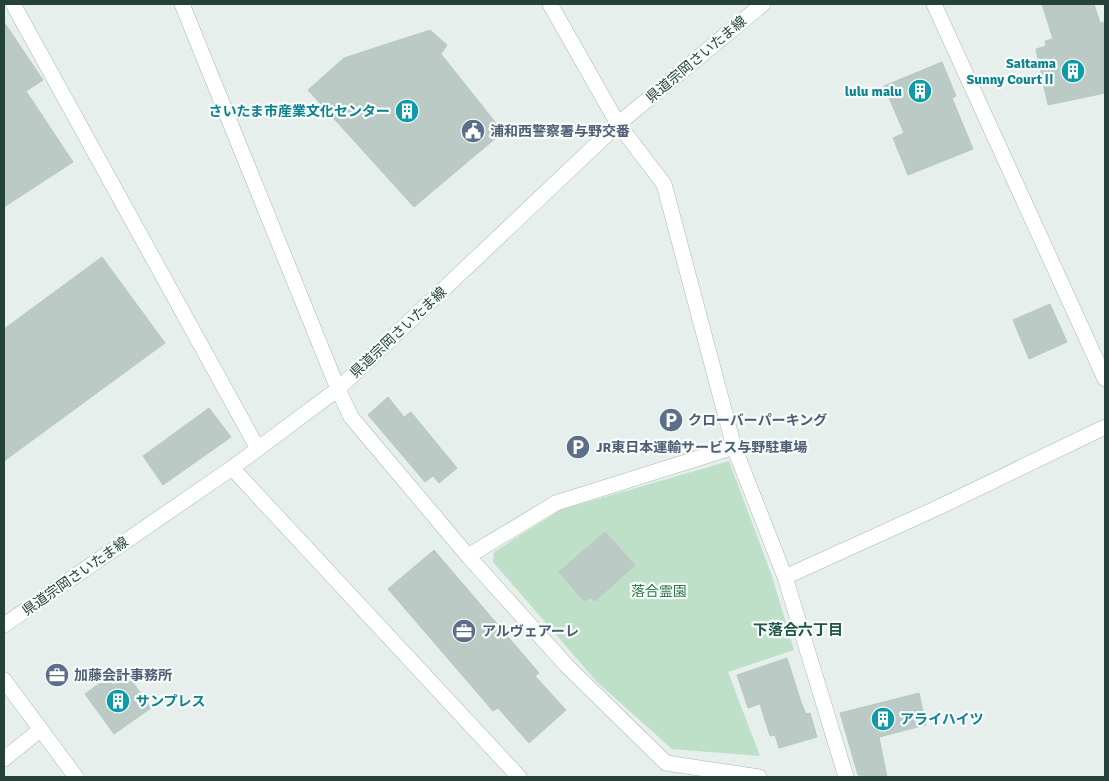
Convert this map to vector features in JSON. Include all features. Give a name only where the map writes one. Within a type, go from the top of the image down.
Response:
[{"type":"street","points":[[4,10],[13,4],[258,449]]},
{"type":"street","points":[[182,4],[351,417],[468,556],[567,666],[666,763],[759,777]]},
{"type":"street","points":[[550,4],[618,124],[664,184],[734,447],[785,577],[846,777]]},
{"type":"street","name":"県道宗岡さいたま線","points":[[4,625],[232,468],[338,389],[618,124],[763,4]]},
{"type":"street","points":[[934,4],[1105,379]]},
{"type":"street","points":[[785,577],[1105,427]]},
{"type":"street","points":[[468,556],[556,503],[734,447]]},
{"type":"street","points":[[232,468],[519,777]]},
{"type":"street","points":[[4,680],[76,777]]},
{"type":"street","points":[[4,759],[40,730]]},
{"type":"green space","name":"落合霊園","points":[[729,461],[772,576],[794,650],[728,672],[760,756],[672,749],[597,682],[493,562],[494,552],[560,510]]},
{"type":"building","name":"Saitama Sunny CourtⅡ","points":[[1042,4],[1094,4],[1100,23],[1105,22],[1105,93],[1048,105],[1036,49],[1046,46],[1045,41],[1053,39]]},
{"type":"building","points":[[4,22],[43,80],[26,91],[73,162],[4,207]]},
{"type":"building","name":"さいたま市産業文化センター","points":[[430,30],[447,45],[441,54],[503,132],[414,207],[308,90],[344,58]]},
{"type":"building","points":[[942,62],[956,96],[952,98],[973,149],[908,175],[893,138],[904,133],[884,86]]},
{"type":"building","points":[[102,257],[165,343],[4,461],[4,329]]},
{"type":"building","points":[[1050,304],[1067,342],[1029,359],[1013,320]]},
{"type":"building","points":[[388,397],[404,417],[411,412],[457,468],[439,483],[433,476],[425,482],[368,415]]},
{"type":"building","points":[[209,408],[231,437],[163,485],[143,456]]},
{"type":"building","points":[[605,532],[635,565],[595,601],[590,597],[584,601],[559,572]]},
{"type":"building","name":"アルヴェアーレ","points":[[434,550],[539,673],[535,676],[566,710],[529,743],[498,708],[493,711],[388,589]]},
{"type":"building","points":[[787,658],[801,702],[806,714],[810,713],[817,737],[779,748],[775,735],[770,736],[760,704],[748,708],[737,675]]},
{"type":"building","name":"サンプレス","points":[[122,667],[151,708],[114,734],[85,694]]},
{"type":"building","name":"アライハイツ","points":[[919,693],[926,725],[879,737],[887,777],[858,775],[840,713]]},
{"type":"place","name":"Saitama Sunny CourtⅡ","points":[[1073,71]]},
{"type":"place","name":"lulu malu","points":[[920,91]]},
{"type":"place","name":"さいたま市産業文化センター","points":[[407,111]]},
{"type":"place","name":"浦和西警察署与野交番","points":[[473,131]]},
{"type":"place","name":"クローバーパーキング","points":[[671,420]]},
{"type":"place","name":"JR東日本運輸サービス与野駐車場","points":[[578,447]]},
{"type":"place","name":"アルヴェアーレ","points":[[464,631]]},
{"type":"place","name":"加藤会計事務所","points":[[57,675]]},
{"type":"place","name":"サンプレス","points":[[118,701]]},
{"type":"place","name":"アライハイツ","points":[[883,719]]},
{"type":"district","name":"下落合六丁目","points":[[798,630]]}]
